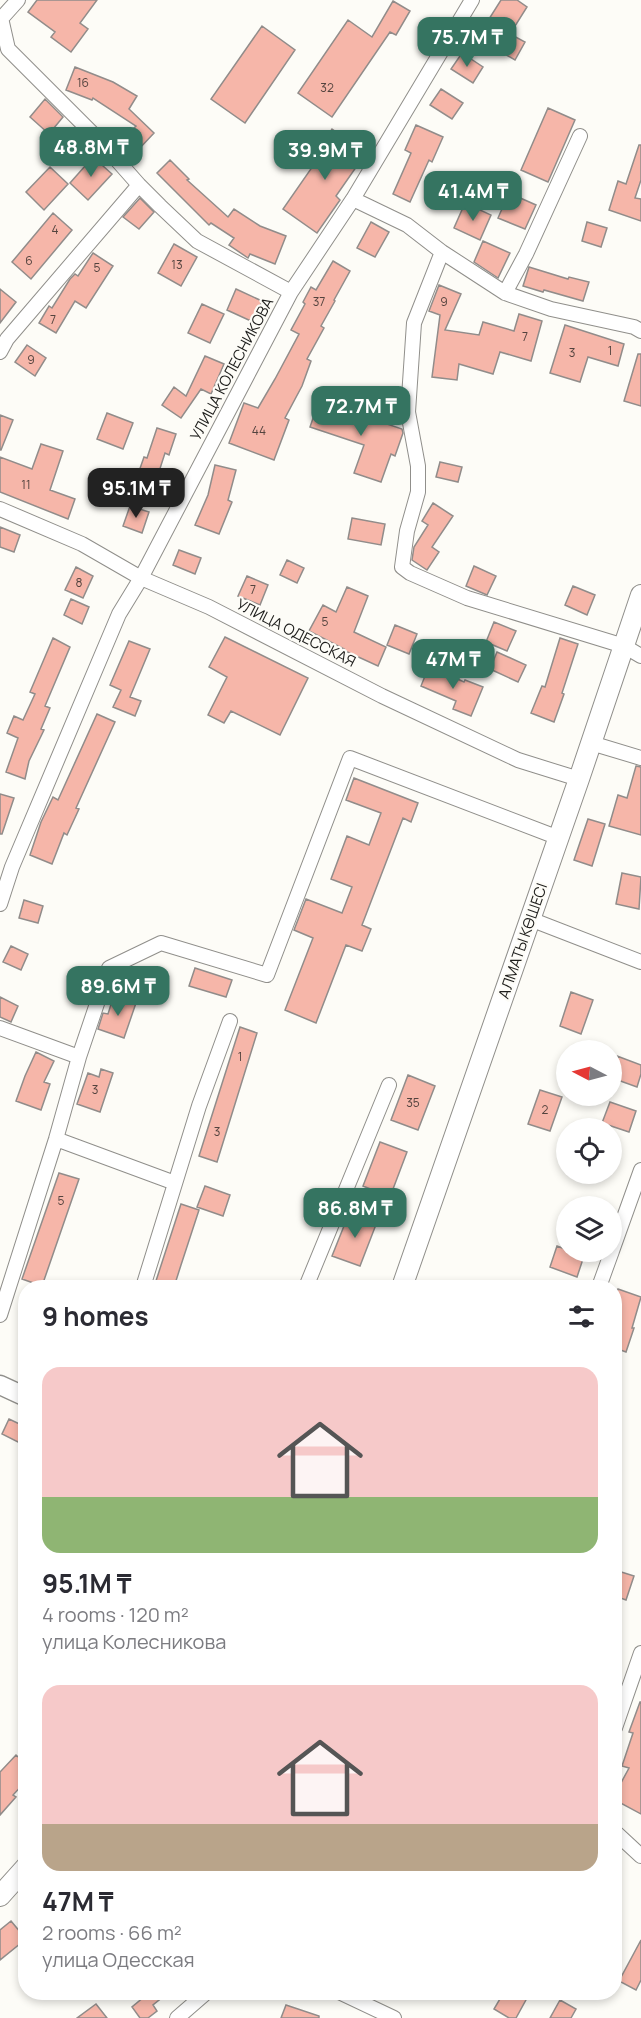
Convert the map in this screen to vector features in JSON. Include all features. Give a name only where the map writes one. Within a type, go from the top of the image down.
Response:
[{"type":"main road","name":"АЛМАТЫ КӨШЕСІ","points":[[404,1280],[591,743],[633,651],[641,594]]},
{"type":"main road","points":[[0,1385],[18,1393]]},
{"type":"main road","points":[[0,1896],[18,1876]]},
{"type":"street","points":[[18,0],[1,19],[8,49],[101,142],[139,185],[197,241],[291,292]]},
{"type":"street","name":"УЛИЦА КОЛЕСНИКОВА","points":[[0,904],[12,867],[119,614],[141,578],[291,292],[353,199],[471,0]]},
{"type":"street","points":[[505,293],[526,254],[580,136]]},
{"type":"street","points":[[0,352],[7,339],[139,185]]},
{"type":"street","points":[[353,199],[407,225],[442,252],[505,293],[551,309],[634,327],[641,331]]},
{"type":"street","points":[[442,252],[414,323],[408,412],[418,466],[417,492],[407,531],[402,567],[410,573],[467,598],[633,651]]},
{"type":"street","name":"УЛИЦА ОДЕССКАЯ","points":[[0,508],[82,544],[141,578],[209,607],[382,696],[518,760],[579,779]]},
{"type":"street","points":[[591,743],[641,758]]},
{"type":"street","points":[[0,1315],[56,1139],[79,1057],[109,968],[161,943],[267,975],[350,758],[559,838]]},
{"type":"street","points":[[531,919],[641,962]]},
{"type":"street","points":[[145,1280],[199,1106],[230,1021]]},
{"type":"street","points":[[0,1028],[79,1057]]},
{"type":"street","points":[[309,1280],[389,1085]]},
{"type":"street","points":[[56,1139],[175,1183]]},
{"type":"street","points":[[622,1223],[641,1170]]},
{"type":"street","points":[[602,1280],[608,1262]]},
{"type":"street","points":[[622,1708],[641,1653]]},
{"type":"street","points":[[622,1838],[641,1856]]},
{"type":"street","points":[[177,2018],[198,2000]]},
{"type":"street","points":[[356,2000],[394,2018]]},
{"type":"building","points":[[37,0],[97,0],[80,23],[88,29],[71,52],[51,37],[55,32],[28,12]]},
{"type":"building","points":[[501,0],[517,0],[527,7],[510,34],[525,42],[515,60],[477,38]]},
{"type":"building","points":[[393,1],[410,11],[396,35],[390,32],[332,117],[298,93],[348,20],[372,37]]},
{"type":"building","points":[[262,26],[295,50],[245,123],[211,99]]},
{"type":"building","points":[[462,53],[483,67],[473,83],[451,69]]},
{"type":"building","points":[[75,67],[113,82],[137,96],[129,109],[154,133],[139,149],[126,136],[136,126],[93,98],[92,100],[66,90]]},
{"type":"building","points":[[441,89],[463,103],[452,119],[430,105]]},
{"type":"building","points":[[45,99],[63,117],[49,134],[30,117]]},
{"type":"building","points":[[548,108],[575,120],[548,182],[521,170]]},
{"type":"building","points":[[416,125],[443,137],[432,162],[429,160],[410,202],[393,194],[411,153],[405,150]]},
{"type":"building","points":[[332,129],[366,153],[336,196],[340,200],[317,233],[283,209],[313,166],[309,163]]},
{"type":"building","points":[[639,145],[641,145],[641,180],[635,198],[641,199],[641,221],[609,210],[618,181],[626,184]]},
{"type":"building","points":[[93,157],[112,174],[88,200],[70,183]]},
{"type":"building","points":[[170,160],[189,179],[187,180],[228,217],[234,209],[260,226],[286,236],[275,264],[250,254],[248,258],[229,245],[234,238],[211,223],[209,225],[157,173]]},
{"type":"building","points":[[50,167],[68,184],[44,210],[26,192]]},
{"type":"building","points":[[509,193],[536,205],[525,229],[498,218]]},
{"type":"building","points":[[140,198],[154,212],[139,229],[123,217]]},
{"type":"building","points":[[465,203],[491,215],[480,240],[454,228]]},
{"type":"building","points":[[53,213],[72,230],[31,279],[12,262]]},
{"type":"building","points":[[371,222],[389,232],[375,257],[357,248]]},
{"type":"building","points":[[587,222],[607,228],[601,247],[582,241]]},
{"type":"building","points":[[483,241],[510,253],[498,278],[474,262]]},
{"type":"building","points":[[174,244],[197,257],[181,286],[158,273]]},
{"type":"building","points":[[93,253],[113,266],[86,308],[75,301],[56,333],[39,323],[49,306],[52,308],[70,279],[75,274],[78,276]]},
{"type":"building","points":[[333,261],[350,271],[321,326],[324,328],[307,359],[311,361],[302,386],[285,418],[289,420],[274,460],[229,443],[244,403],[258,408],[275,379],[299,334],[291,330],[305,304],[303,302],[311,287],[316,290]]},
{"type":"building","points":[[529,267],[568,279],[569,277],[589,282],[583,301],[523,286]]},
{"type":"building","points":[[439,285],[461,294],[445,330],[479,335],[483,322],[514,331],[519,314],[542,321],[531,361],[500,352],[493,374],[459,364],[457,380],[432,377],[440,315],[429,311]]},
{"type":"building","points":[[0,289],[16,302],[0,323]]},
{"type":"building","points":[[236,289],[262,301],[253,322],[227,310]]},
{"type":"building","points":[[202,304],[224,314],[210,343],[188,333]]},
{"type":"building","points":[[565,325],[624,344],[618,366],[588,357],[580,382],[550,373]]},
{"type":"building","points":[[27,345],[46,358],[35,376],[15,362]]},
{"type":"building","points":[[638,354],[641,354],[641,406],[624,401]]},
{"type":"building","points":[[205,356],[224,364],[211,394],[201,389],[181,418],[162,405],[174,387],[186,396]]},
{"type":"building","points":[[319,401],[402,429],[403,433],[395,456],[391,454],[381,482],[354,473],[364,445],[310,427]]},
{"type":"building","points":[[107,413],[133,423],[123,449],[97,439]]},
{"type":"building","points":[[0,415],[13,420],[1,450],[0,450]]},
{"type":"building","points":[[157,428],[176,434],[169,455],[165,453],[155,484],[137,477],[144,457],[147,458]]},
{"type":"building","points":[[41,444],[63,451],[50,490],[75,499],[68,519],[0,492],[0,457],[32,469]]},
{"type":"building","points":[[440,462],[462,467],[458,482],[436,477]]},
{"type":"building","points":[[215,465],[236,470],[228,500],[232,502],[219,534],[195,525],[208,495]]},
{"type":"building","points":[[433,503],[453,516],[432,547],[439,552],[427,570],[412,560],[414,547],[428,525],[422,521]]},
{"type":"building","points":[[130,506],[149,512],[142,533],[123,526]]},
{"type":"building","points":[[352,518],[385,524],[381,545],[348,539]]},
{"type":"building","points":[[0,527],[20,535],[14,552],[0,547]]},
{"type":"building","points":[[179,550],[201,558],[195,574],[173,565]]},
{"type":"building","points":[[287,560],[304,568],[297,583],[280,575]]},
{"type":"building","points":[[474,566],[496,576],[487,595],[466,586]]},
{"type":"building","points":[[76,567],[93,576],[83,598],[65,590]]},
{"type":"building","points":[[247,576],[268,585],[260,605],[238,596]]},
{"type":"building","points":[[573,586],[595,595],[587,615],[565,605]]},
{"type":"building","points":[[347,587],[368,596],[354,632],[386,647],[378,666],[309,631],[323,605],[336,612]]},
{"type":"building","points":[[71,599],[89,607],[82,624],[64,615]]},
{"type":"building","points":[[494,622],[516,631],[507,651],[486,642]]},
{"type":"building","points":[[395,625],[417,634],[409,654],[387,645]]},
{"type":"building","points":[[225,637],[308,678],[280,735],[231,711],[224,723],[208,715],[227,677],[209,667]]},
{"type":"building","points":[[53,638],[70,647],[45,706],[50,708],[41,729],[44,730],[29,761],[25,779],[6,772],[18,738],[7,733],[14,716],[23,720],[35,694],[30,692]]},
{"type":"building","points":[[560,638],[578,644],[554,722],[531,713],[542,686],[545,687]]},
{"type":"building","points":[[129,641],[150,649],[130,697],[141,701],[135,716],[113,707],[121,690],[110,685]]},
{"type":"building","points":[[497,652],[526,665],[518,682],[490,669]]},
{"type":"building","points":[[429,666],[464,682],[465,680],[483,687],[471,716],[453,709],[456,701],[421,686]]},
{"type":"building","points":[[97,714],[115,722],[76,808],[79,809],[67,835],[64,833],[52,864],[30,855],[41,822],[53,797],[58,800]]},
{"type":"building","points":[[636,766],[641,767],[641,835],[609,826],[618,795],[627,798]]},
{"type":"building","points":[[354,778],[418,803],[411,822],[403,818],[362,925],[371,929],[362,951],[346,945],[316,1023],[285,1010],[313,938],[294,930],[306,899],[342,913],[352,887],[331,879],[347,836],[369,845],[381,813],[346,800]]},
{"type":"building","points":[[0,794],[14,798],[2,834],[0,834]]},
{"type":"building","points":[[588,819],[605,824],[592,866],[574,860]]},
{"type":"building","points":[[622,873],[641,877],[639,909],[616,904]]},
{"type":"building","points":[[24,900],[43,906],[38,923],[19,918]]},
{"type":"building","points":[[11,946],[28,954],[21,970],[3,962]]},
{"type":"building","points":[[195,968],[232,980],[226,997],[189,986]]},
{"type":"building","points":[[571,992],[593,1000],[581,1034],[560,1026]]},
{"type":"building","points":[[114,995],[136,1003],[124,1038],[98,1029],[103,1013],[108,1014]]},
{"type":"building","points":[[0,997],[18,1006],[11,1022],[0,1017]]},
{"type":"building","points":[[240,1027],[257,1033],[217,1162],[199,1156]]},
{"type":"building","points":[[36,1052],[54,1061],[44,1082],[50,1084],[41,1110],[16,1101]]},
{"type":"building","points":[[622,1058],[641,1065],[637,1087],[622,1082]]},
{"type":"building","points":[[101,1069],[113,1073],[100,1112],[77,1104],[88,1073],[99,1077]]},
{"type":"building","points":[[408,1075],[435,1086],[418,1130],[391,1120]]},
{"type":"building","points":[[540,1090],[556,1095],[556,1106],[559,1106],[550,1131],[528,1124]]},
{"type":"building","points":[[608,1106],[622,1106],[636,1111],[629,1132],[622,1130],[622,1118],[604,1118]]},
{"type":"building","points":[[380,1142],[407,1152],[390,1197],[363,1186]]},
{"type":"building","points":[[59,1173],[79,1179],[44,1280],[22,1279]]},
{"type":"building","points":[[205,1186],[230,1195],[223,1216],[197,1207]]},
{"type":"building","points":[[181,1204],[199,1210],[176,1280],[156,1280]]},
{"type":"building","points":[[350,1211],[377,1222],[360,1266],[332,1256]]},
{"type":"building","points":[[556,1249],[556,1262],[582,1262],[577,1277],[550,1267]]},
{"type":"building","points":[[622,1290],[641,1297],[626,1352],[622,1351]]},
{"type":"building","points":[[9,1419],[18,1423],[18,1442],[2,1434]]},
{"type":"building","points":[[622,1572],[634,1576],[626,1600],[622,1599]]},
{"type":"building","points":[[641,1702],[641,1814],[622,1804],[622,1781],[629,1768],[622,1766],[633,1733],[629,1732]]},
{"type":"building","points":[[16,1755],[18,1757],[18,1790],[13,1795],[16,1797],[0,1815],[0,1772]]},
{"type":"building","points":[[11,1921],[18,1929],[18,1945],[0,1960],[0,1930]]},
{"type":"building","points":[[641,1940],[641,1980],[636,1990],[622,1983],[622,1975]]},
{"type":"building","points":[[140,2000],[159,2000],[153,2005],[157,2011],[148,2018],[140,2018],[132,2007]]},
{"type":"building","points":[[499,2000],[526,2000],[516,2018],[509,2018],[494,2009]]},
{"type":"building","points":[[560,2000],[576,2009],[571,2018],[550,2018]]},
{"type":"building","points":[[96,2004],[107,2018],[77,2018]]},
{"type":"building","points":[[286,2005],[319,2016],[319,2018],[281,2018]]}]
